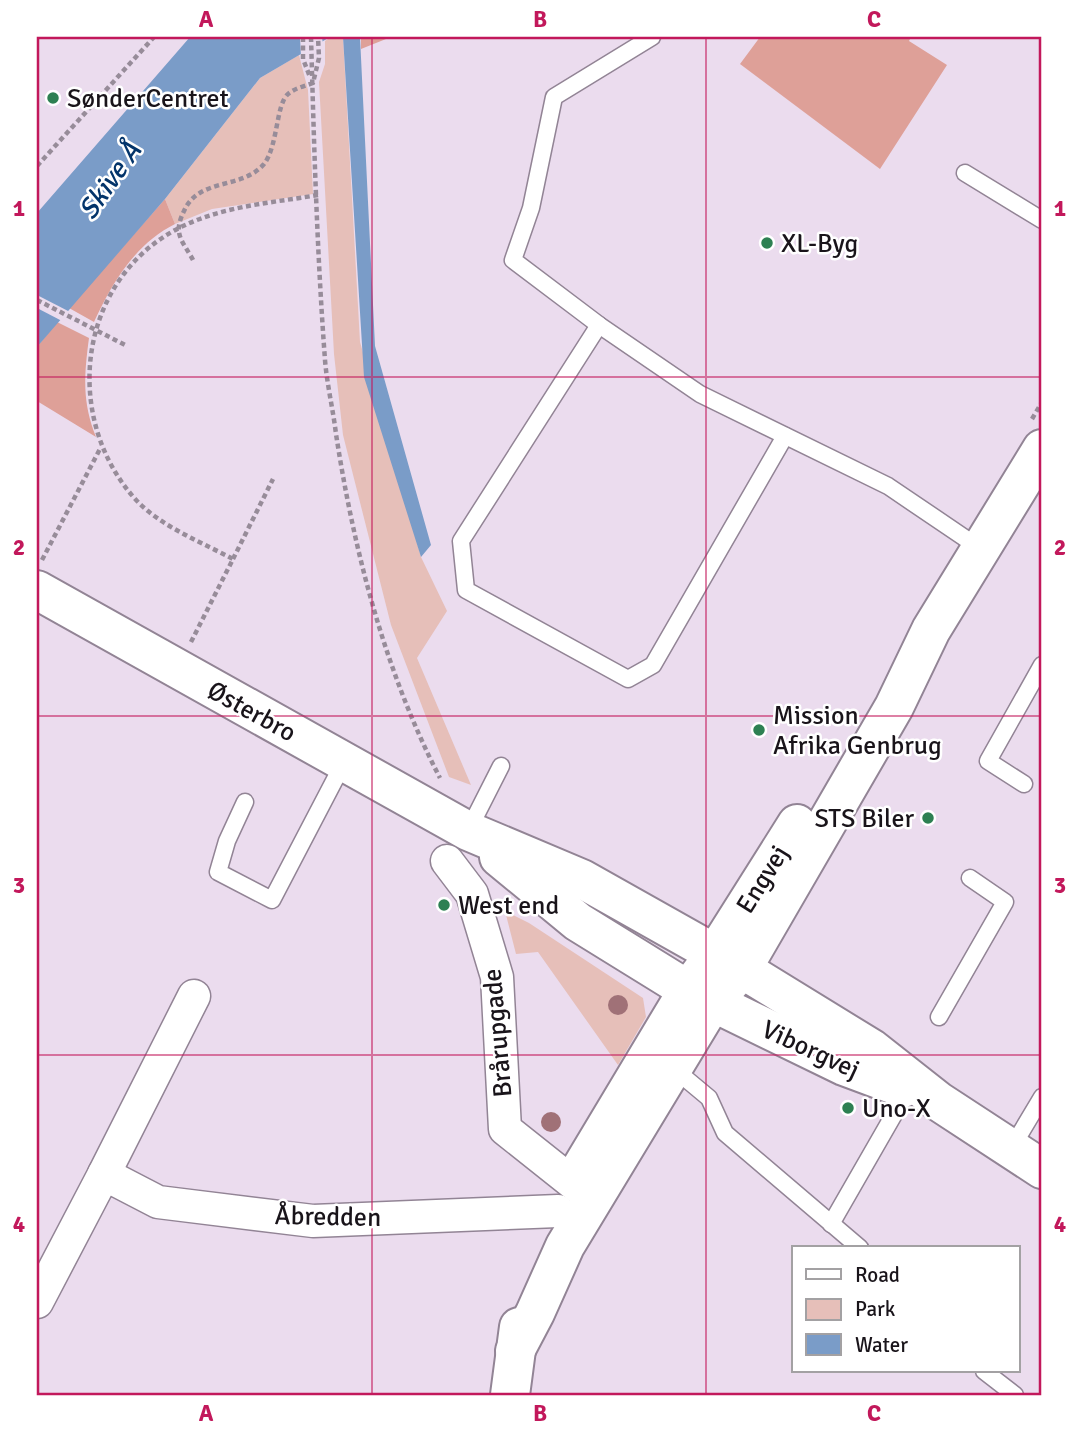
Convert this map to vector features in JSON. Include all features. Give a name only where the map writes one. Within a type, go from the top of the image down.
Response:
[{"type":"street","name":"Engvej","points":[[700,996],[729,961],[894,707],[932,630],[1042,449]]},
{"type":"street","name":"Østerbro","points":[[37,590],[344,762],[457,846],[700,996]]},
{"type":"street","name":"Østerbro","points":[[457,846],[582,879],[729,961]]},
{"type":"street","name":"Brårupgade","points":[[457,846],[497,977],[505,1129],[574,1198]]},
{"type":"street","name":"Viborgvej","points":[[729,961],[872,1049],[923,1096]]},
{"type":"street","points":[[37,1302],[194,996]]},
{"type":"street","name":"Viborgvej","points":[[700,996],[845,1066],[923,1096],[1027,1159]]},
{"type":"street","points":[[510,1395],[523,1304],[547,1234],[673,1068],[700,996]]},
{"type":"street","points":[[574,1198],[700,996]]},
{"type":"street","name":"Åbredden","points":[[104,1174],[158,1202],[313,1221],[574,1198]]},
{"type":"lane","points":[[652,37],[554,97],[531,208],[513,260],[599,325],[700,394],[888,486],[981,550]]},
{"type":"lane","points":[[965,173],[1042,220]]},
{"type":"lane","points":[[599,325],[461,541],[466,590],[628,679],[653,665],[786,436]]},
{"type":"lane","points":[[1024,784],[988,761],[1042,665]]},
{"type":"lane","points":[[245,802],[227,841],[218,872],[272,900],[344,762]]},
{"type":"lane","points":[[457,846],[501,766]]},
{"type":"lane","points":[[939,1017],[1005,902],[970,878]]},
{"type":"lane","points":[[673,1068],[709,1098],[725,1133],[858,1246]]},
{"type":"lane","points":[[831,1224],[923,1096]]},
{"type":"lane","points":[[1027,1159],[1042,1097]]},
{"type":"lane","points":[[985,1372],[1015,1395]]},
{"type":"path","points":[[37,166],[154,37]]},
{"type":"path","points":[[303,37],[303,59],[313,83]]},
{"type":"path","points":[[311,37],[326,362],[350,513],[398,682],[443,783]]},
{"type":"path","points":[[313,83],[319,58],[318,37]]},
{"type":"path","points":[[193,260],[179,233],[186,206],[193,197],[210,187],[245,178],[262,165],[270,156],[275,141],[284,99],[289,93],[313,83]]},
{"type":"path","points":[[233,559],[168,524],[137,501],[101,446],[90,402],[90,359],[95,330],[106,305],[129,268],[155,242],[217,211],[318,195]]},
{"type":"path","points":[[37,300],[127,346]]},
{"type":"path","points":[[37,570],[101,446]]},
{"type":"path","points":[[190,644],[273,479]]},
{"type":"green space","points":[[331,37],[343,37],[360,342],[421,557],[447,611],[417,658],[471,785],[449,777],[391,625],[343,435],[334,354],[319,82],[325,64],[325,41]]},
{"type":"green space","points":[[299,55],[308,90],[313,194],[212,209],[175,224],[165,199],[260,78]]},
{"type":"green space","points":[[505,911],[529,923],[643,998],[646,1017],[618,1065],[538,952],[516,954]]},
{"type":"shaded area","points":[[361,37],[391,37],[361,49]]},
{"type":"shaded area","points":[[760,37],[911,37],[909,41],[947,65],[880,169],[740,64]]},
{"type":"shaded area","points":[[165,199],[175,224],[148,242],[126,266],[94,322],[69,308]]},
{"type":"shaded area","points":[[57,322],[89,338],[85,388],[88,412],[96,437],[37,401],[37,347]]},
{"type":"water","name":"Skive Å","points":[[190,37],[330,37],[260,78],[165,199],[37,347],[37,213]]},
{"type":"water","points":[[343,37],[360,37],[375,346],[431,545],[421,557],[364,377]]},
{"type":"pier","points":[[300,37],[322,37],[323,45],[301,57]]},
{"type":"pier","points":[[37,295],[70,312],[62,321],[37,308]]},
{"type":"place","name":"SønderCentret","points":[[53,98]]},
{"type":"place","name":"XL-Byg","points":[[767,243]]},
{"type":"place","name":"Mission Afrika Genbrug","points":[[759,730]]},
{"type":"place","name":"STS Biler","points":[[928,818]]},
{"type":"place","name":"West end","points":[[444,905]]},
{"type":"place","name":"Uno-X","points":[[848,1108]]}]
